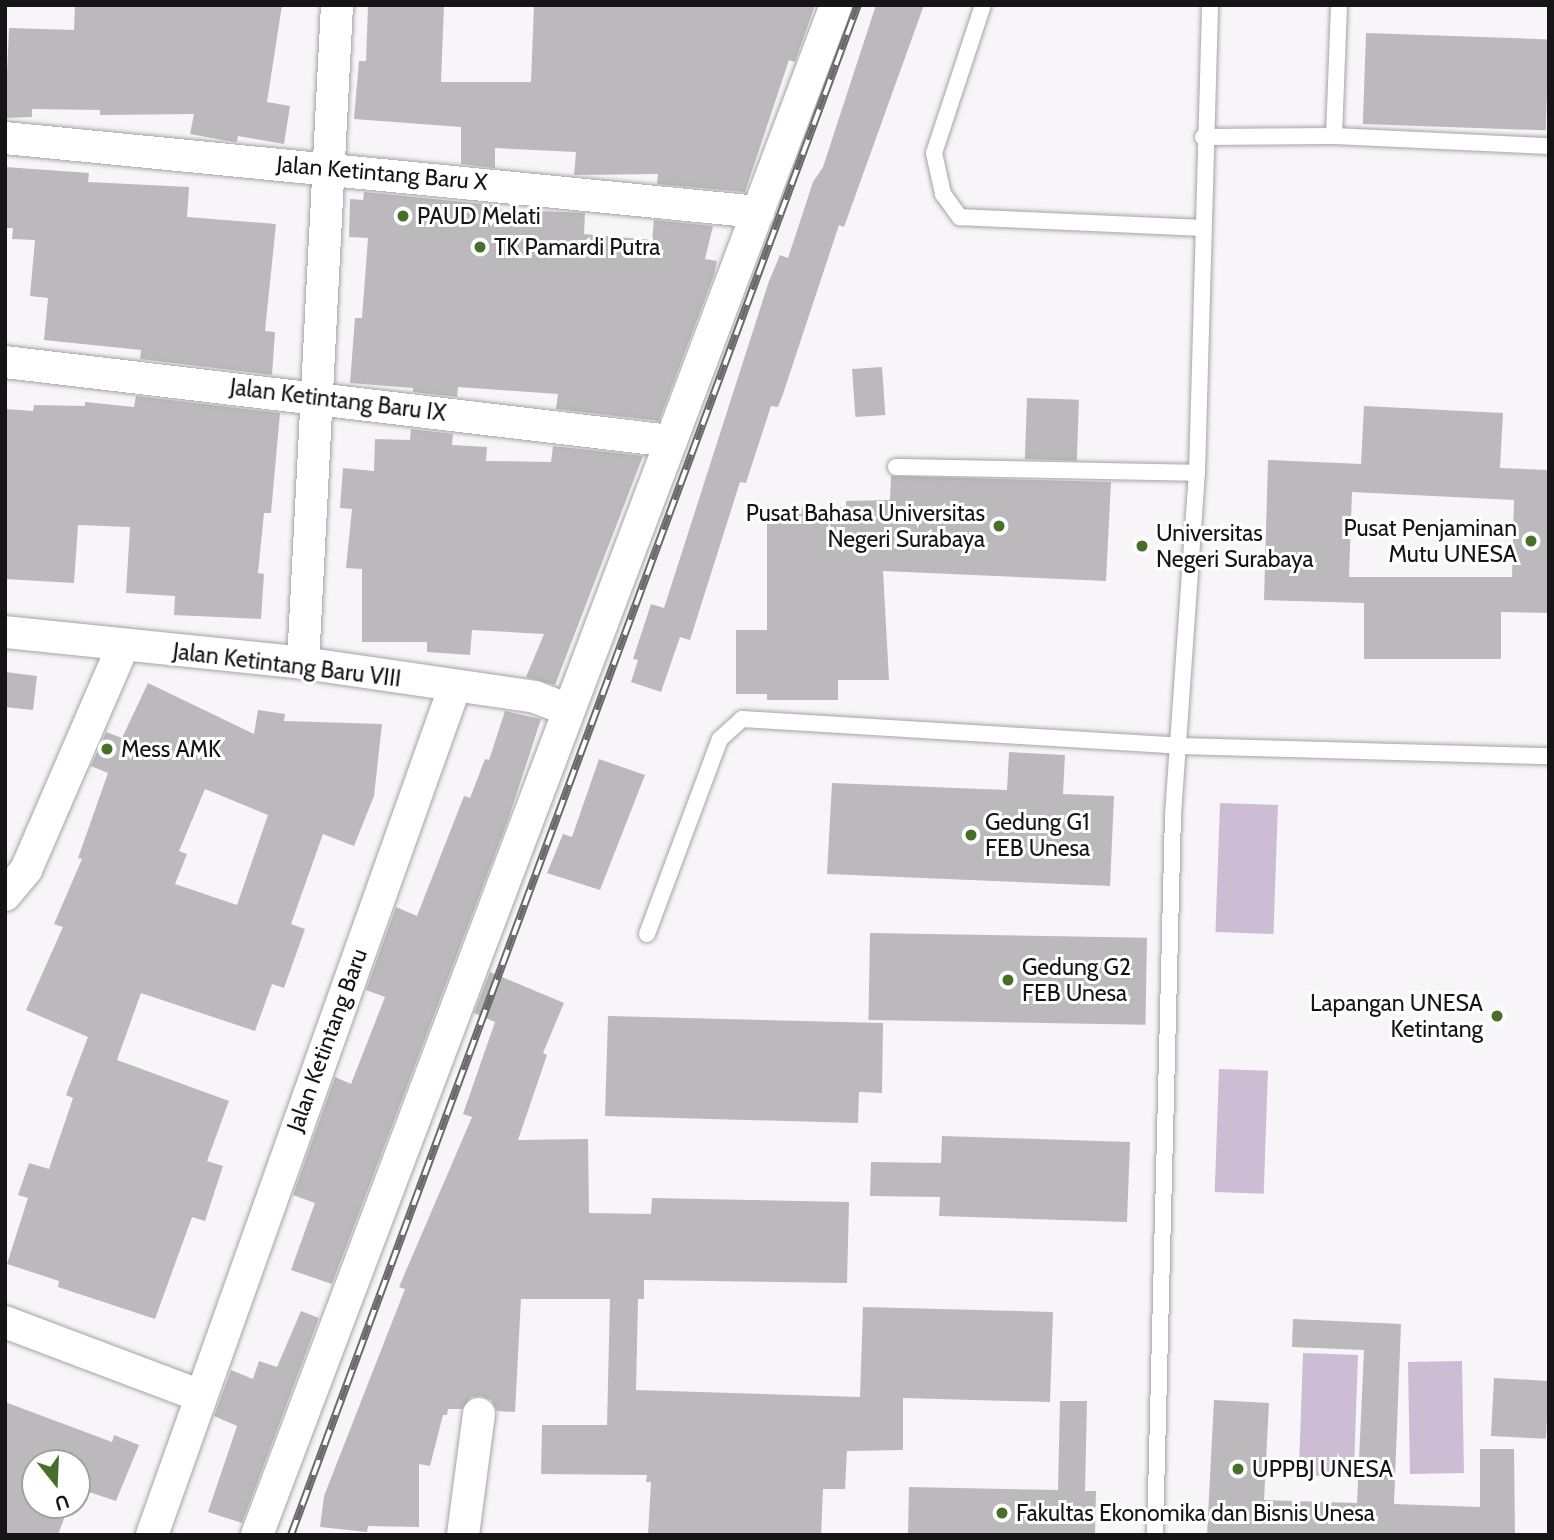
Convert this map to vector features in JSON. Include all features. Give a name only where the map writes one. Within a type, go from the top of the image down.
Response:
[{"type":"street","points":[[303,663],[337,5]]},
{"type":"street","points":[[257,1535],[566,709],[835,5]]},
{"type":"street","name":"Jalan Ketintang Baru X","points":[[5,138],[758,212]]},
{"type":"street","name":"Jalan Ketintang Baru IX","points":[[5,362],[317,396],[670,441]]},
{"type":"street","name":"Jalan Ketintang Baru VIII","points":[[5,632],[303,663],[535,697],[566,709]]},
{"type":"street","points":[[5,895],[26,870],[123,646]]},
{"type":"street","name":"Jalan Ketintang Baru","points":[[152,1535],[198,1395],[455,686]]},
{"type":"street","points":[[5,1321],[198,1395]]},
{"type":"street","points":[[463,1535],[480,1414]]},
{"type":"lane","points":[[983,5],[934,153],[943,194],[960,217],[1201,229]]},
{"type":"lane","points":[[1154,1535],[1173,815],[1180,747],[1197,473],[1203,137],[1210,5]]},
{"type":"lane","points":[[1334,136],[1339,5]]},
{"type":"lane","points":[[1203,137],[1334,136],[1549,146]]},
{"type":"lane","points":[[896,467],[1197,473]]},
{"type":"lane","points":[[647,934],[720,739],[742,719],[1180,747],[1549,756]]},
{"type":"shaded area","points":[[1220,803],[1278,805],[1273,934],[1215,932]]},
{"type":"shaded area","points":[[1219,1069],[1268,1071],[1264,1194],[1215,1192]]},
{"type":"shaded area","points":[[1303,1353],[1358,1355],[1354,1477],[1299,1475]]},
{"type":"shaded area","points":[[1462,1361],[1464,1473],[1410,1474],[1408,1362]]},
{"type":"building","points":[[75,5],[282,5],[267,102],[290,106],[284,144],[238,136],[237,142],[190,134],[194,114],[100,115],[100,110],[32,109],[32,117],[5,118],[9,28],[74,30]]},
{"type":"building","points":[[368,5],[444,5],[441,82],[531,82],[534,5],[815,5],[795,62],[789,60],[745,192],[657,184],[658,174],[574,175],[576,152],[495,148],[495,168],[461,164],[461,127],[354,119],[359,61],[366,61]]},
{"type":"building","points":[[876,5],[924,5],[844,227],[839,225],[782,397],[778,407],[771,406],[746,483],[740,482],[690,640],[680,637],[661,692],[631,682],[638,660],[633,659],[651,604],[664,608],[769,281],[780,255],[788,258],[813,182],[823,167]]},
{"type":"building","points":[[1366,33],[1549,39],[1546,130],[1363,124]]},
{"type":"building","points":[[5,167],[89,173],[88,182],[189,187],[187,217],[276,224],[265,331],[275,332],[272,375],[140,359],[141,350],[44,340],[48,298],[30,296],[35,240],[12,239],[13,228],[5,228]]},
{"type":"building","points":[[364,192],[494,205],[494,209],[585,213],[584,234],[652,240],[654,220],[713,226],[705,259],[717,261],[714,275],[659,421],[556,409],[558,394],[458,387],[457,397],[413,392],[413,388],[350,383],[355,318],[362,318],[368,238],[349,237],[350,199],[363,200]]},
{"type":"building","points":[[882,367],[885,415],[855,417],[852,369]]},
{"type":"building","points":[[136,396],[280,413],[271,513],[264,513],[258,573],[264,574],[261,619],[174,615],[175,596],[126,593],[130,527],[78,525],[74,583],[5,579],[5,409],[33,411],[34,405],[85,406],[85,402],[134,407]]},
{"type":"building","points":[[1027,398],[1079,400],[1077,461],[1025,459]]},
{"type":"building","points":[[1364,406],[1503,413],[1500,468],[1549,470],[1549,613],[1501,612],[1501,659],[1364,659],[1364,603],[1264,600],[1268,460],[1361,464]],"holes":[[[1352,492],[1514,500],[1512,577],[1349,577]]]},
{"type":"building","points":[[411,429],[453,434],[452,445],[487,447],[486,461],[551,462],[553,446],[643,456],[555,685],[526,677],[544,634],[472,630],[470,655],[427,652],[427,642],[362,642],[362,569],[346,568],[352,509],[340,508],[343,468],[374,471],[375,439],[410,440]]},
{"type":"building","points":[[891,476],[1111,482],[1106,581],[883,571],[889,680],[838,680],[838,700],[767,700],[767,694],[736,694],[736,630],[767,630],[767,507],[846,507],[846,501],[890,500]]},
{"type":"building","points":[[5,672],[37,676],[33,710],[5,707]]},
{"type":"building","points":[[148,683],[254,734],[258,710],[285,714],[284,721],[382,724],[374,796],[354,846],[323,834],[291,924],[305,929],[284,988],[272,984],[255,1031],[141,993],[117,1060],[229,1101],[207,1161],[223,1166],[205,1221],[192,1217],[155,1319],[58,1287],[59,1281],[7,1264],[28,1198],[18,1195],[29,1163],[49,1169],[73,1098],[66,1095],[88,1037],[26,1010],[63,927],[54,924],[82,859],[78,858],[108,773],[91,766],[106,732],[122,738]],"holes":[[[205,789],[268,815],[237,905],[175,884],[187,854],[179,851]]]},
{"type":"building","points":[[505,711],[541,719],[508,820],[332,1284],[291,1270],[315,1203],[293,1195],[335,1077],[351,1084],[385,997],[366,990],[396,907],[417,916],[464,796],[470,798],[485,759],[489,760]]},
{"type":"building","name":"Gedung G1 FEB Unesa","points":[[1009,752],[1065,755],[1063,794],[1114,796],[1110,886],[827,874],[832,783],[1007,790]]},
{"type":"building","points":[[599,759],[645,775],[600,890],[547,873],[563,834],[572,837]]},
{"type":"building","name":"Gedung G2 FEB Unesa","points":[[870,933],[1147,938],[1145,1025],[868,1020]]},
{"type":"building","points":[[490,972],[564,1003],[543,1053],[547,1055],[518,1140],[588,1139],[589,1213],[651,1214],[652,1198],[849,1202],[847,1283],[644,1280],[644,1299],[638,1299],[636,1390],[860,1397],[863,1307],[1053,1312],[1050,1402],[903,1398],[903,1450],[847,1451],[845,1489],[823,1489],[821,1535],[648,1535],[651,1482],[646,1482],[647,1475],[541,1474],[542,1425],[607,1425],[610,1299],[521,1299],[515,1412],[497,1411],[491,1400],[481,1396],[471,1397],[462,1409],[448,1409],[447,1415],[443,1415],[430,1466],[419,1464],[419,1527],[368,1526],[367,1532],[320,1527],[324,1496],[405,1289],[399,1287],[472,1117],[463,1114],[495,1022],[474,1013]]},
{"type":"building","points":[[608,1016],[883,1023],[882,1093],[859,1092],[858,1123],[605,1116]]},
{"type":"building","points":[[942,1136],[1130,1142],[1127,1222],[939,1216],[940,1197],[870,1196],[871,1162],[941,1163]]},
{"type":"building","points":[[301,1311],[319,1318],[242,1523],[208,1512],[237,1426],[214,1416],[231,1370],[253,1379],[259,1361],[277,1367]]},
{"type":"building","points":[[1293,1319],[1401,1324],[1394,1504],[1480,1507],[1480,1449],[1514,1449],[1515,1535],[1207,1535],[1214,1400],[1269,1403],[1264,1500],[1357,1503],[1364,1350],[1292,1347]]},
{"type":"building","points":[[1494,1378],[1549,1381],[1546,1439],[1491,1436]]},
{"type":"building","name":"Fakultas Ekonomika dan Bisnis Unesa","points":[[1060,1401],[1087,1401],[1085,1491],[1096,1491],[1095,1535],[908,1535],[909,1487],[1058,1490]]},
{"type":"building","points":[[5,1402],[112,1442],[114,1435],[139,1445],[116,1501],[91,1493],[91,1449],[21,1449],[21,1519],[64,1519],[58,1535],[5,1535]]},
{"type":"railway","points":[[291,1535],[858,5]]},
{"type":"place","name":"PAUD Melati","points":[[403,216]]},
{"type":"place","name":"TK Pamardi Putra","points":[[480,247]]},
{"type":"place","name":"Pusat Bahasa Universitas Negeri Surabaya","points":[[999,526]]},
{"type":"place","name":"Pusat Penjaminan Mutu UNESA","points":[[1531,541]]},
{"type":"place","name":"Universitas Negeri Surabaya","points":[[1142,546]]},
{"type":"place","name":"Mess AMK","points":[[107,749]]},
{"type":"place","name":"Gedung G1 FEB Unesa","points":[[971,835]]},
{"type":"place","name":"Gedung G2 FEB Unesa","points":[[1008,980]]},
{"type":"place","name":"Lapangan UNESA Ketintang","points":[[1497,1016]]},
{"type":"place","name":"UPPBJ UNESA","points":[[1238,1469]]},
{"type":"place","name":"Fakultas Ekonomika dan Bisnis Unesa","points":[[1002,1513]]}]
